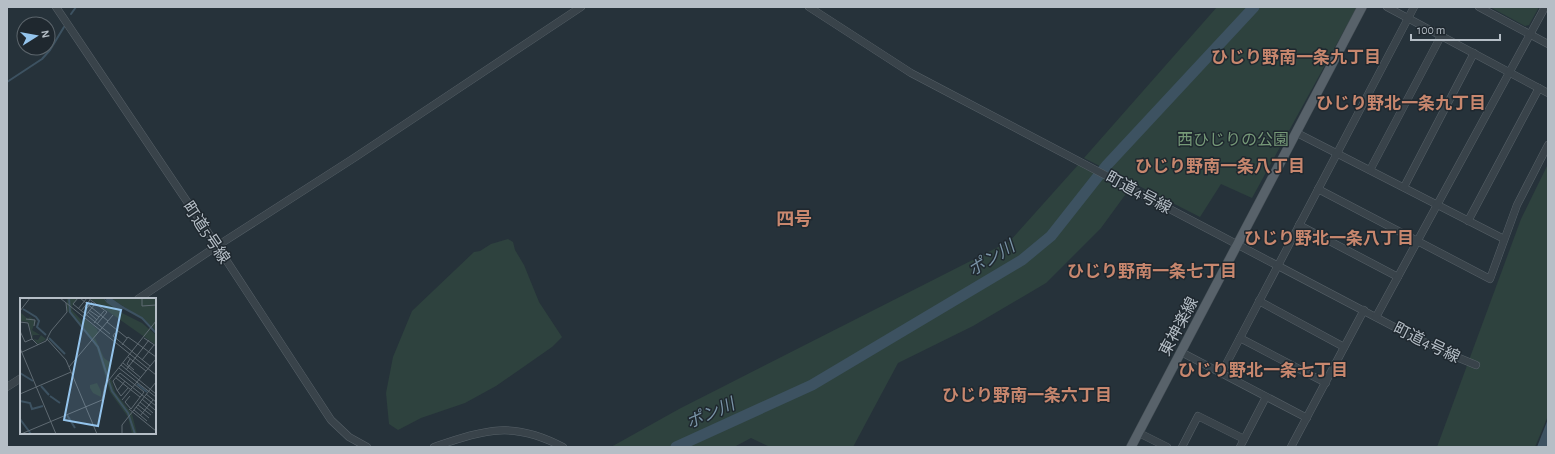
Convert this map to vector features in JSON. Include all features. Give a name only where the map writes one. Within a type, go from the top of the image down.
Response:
[{"type":"main road","name":"東神楽線","points":[[1131,447],[1362,7]]},
{"type":"street","name":"町道5号線","points":[[56,7],[217,246],[331,420],[349,437],[367,447]]},
{"type":"street","points":[[139,298],[581,7]]},
{"type":"street","name":"町道4号線","points":[[809,7],[911,72],[1402,331],[1447,353],[1476,365]]},
{"type":"street","points":[[1387,7],[1548,93]]},
{"type":"street","points":[[1221,374],[1414,7]]},
{"type":"street","points":[[1479,7],[1548,44]]},
{"type":"street","points":[[1376,317],[1545,7]]},
{"type":"street","points":[[1370,170],[1441,36]]},
{"type":"street","points":[[1404,187],[1474,53]]},
{"type":"street","points":[[1468,221],[1539,88]]},
{"type":"street","points":[[1296,133],[1337,152],[1504,240]]},
{"type":"street","points":[[1318,189],[1490,279],[1517,205],[1548,145]]},
{"type":"street","points":[[1299,225],[1398,277]]},
{"type":"street","points":[[1259,301],[1344,347]]},
{"type":"street","points":[[1291,447],[1364,310]]},
{"type":"street","points":[[1240,338],[1326,382]]},
{"type":"street","points":[[1181,352],[1307,418]]},
{"type":"street","points":[[7,387],[20,379]]},
{"type":"street","points":[[1240,447],[1266,397]]},
{"type":"street","points":[[1182,447],[1198,416],[1244,439]]},
{"type":"street","points":[[434,447],[477,433],[502,430],[525,432],[544,437],[563,447]]},
{"type":"street","points":[[1139,432],[1167,447]]},
{"type":"green space","name":"西ひじりの公園","points":[[1217,7],[1357,7],[1252,198],[1221,184],[1200,217],[1084,158]]},
{"type":"green space","points":[[1490,7],[1539,7],[1529,25],[1525,26]]},
{"type":"green space","points":[[1548,164],[1548,416],[1535,447],[1437,447],[1521,219]]},
{"type":"green space","points":[[1078,165],[1128,191],[1101,228],[1046,283],[973,326],[898,363],[853,447],[770,447],[751,438],[734,447],[611,447],[679,409],[1010,241]]},
{"type":"green space","points":[[508,239],[513,242],[515,250],[524,265],[539,302],[562,337],[552,347],[496,386],[465,403],[421,418],[398,430],[389,424],[386,393],[393,357],[412,311],[474,252],[480,251],[491,244]]},
{"type":"water","points":[[1548,419],[1548,447],[1537,447]]},
{"type":"waterway","points":[[71,14],[76,7]]},
{"type":"waterway","name":"ポン川","points":[[676,447],[812,385],[1022,260],[1051,236],[1107,165],[1254,7]]},
{"type":"waterway","points":[[7,82],[42,59],[50,50],[64,27]]},
{"type":"district","name":"ひじり野南一条九丁目","points":[[1296,57]]},
{"type":"district","name":"ひじり野北一条九丁目","points":[[1401,103]]},
{"type":"district","name":"ひじり野南一条八丁目","points":[[1220,166]]},
{"type":"district","name":"四号","points":[[794,219]]},
{"type":"district","name":"ひじり野北一条八丁目","points":[[1329,238]]},
{"type":"district","name":"ひじり野南一条七丁目","points":[[1152,271]]},
{"type":"district","name":"ひじり野北一条七丁目","points":[[1263,370]]},
{"type":"district","name":"ひじり野南一条六丁目","points":[[1027,395]]}]
